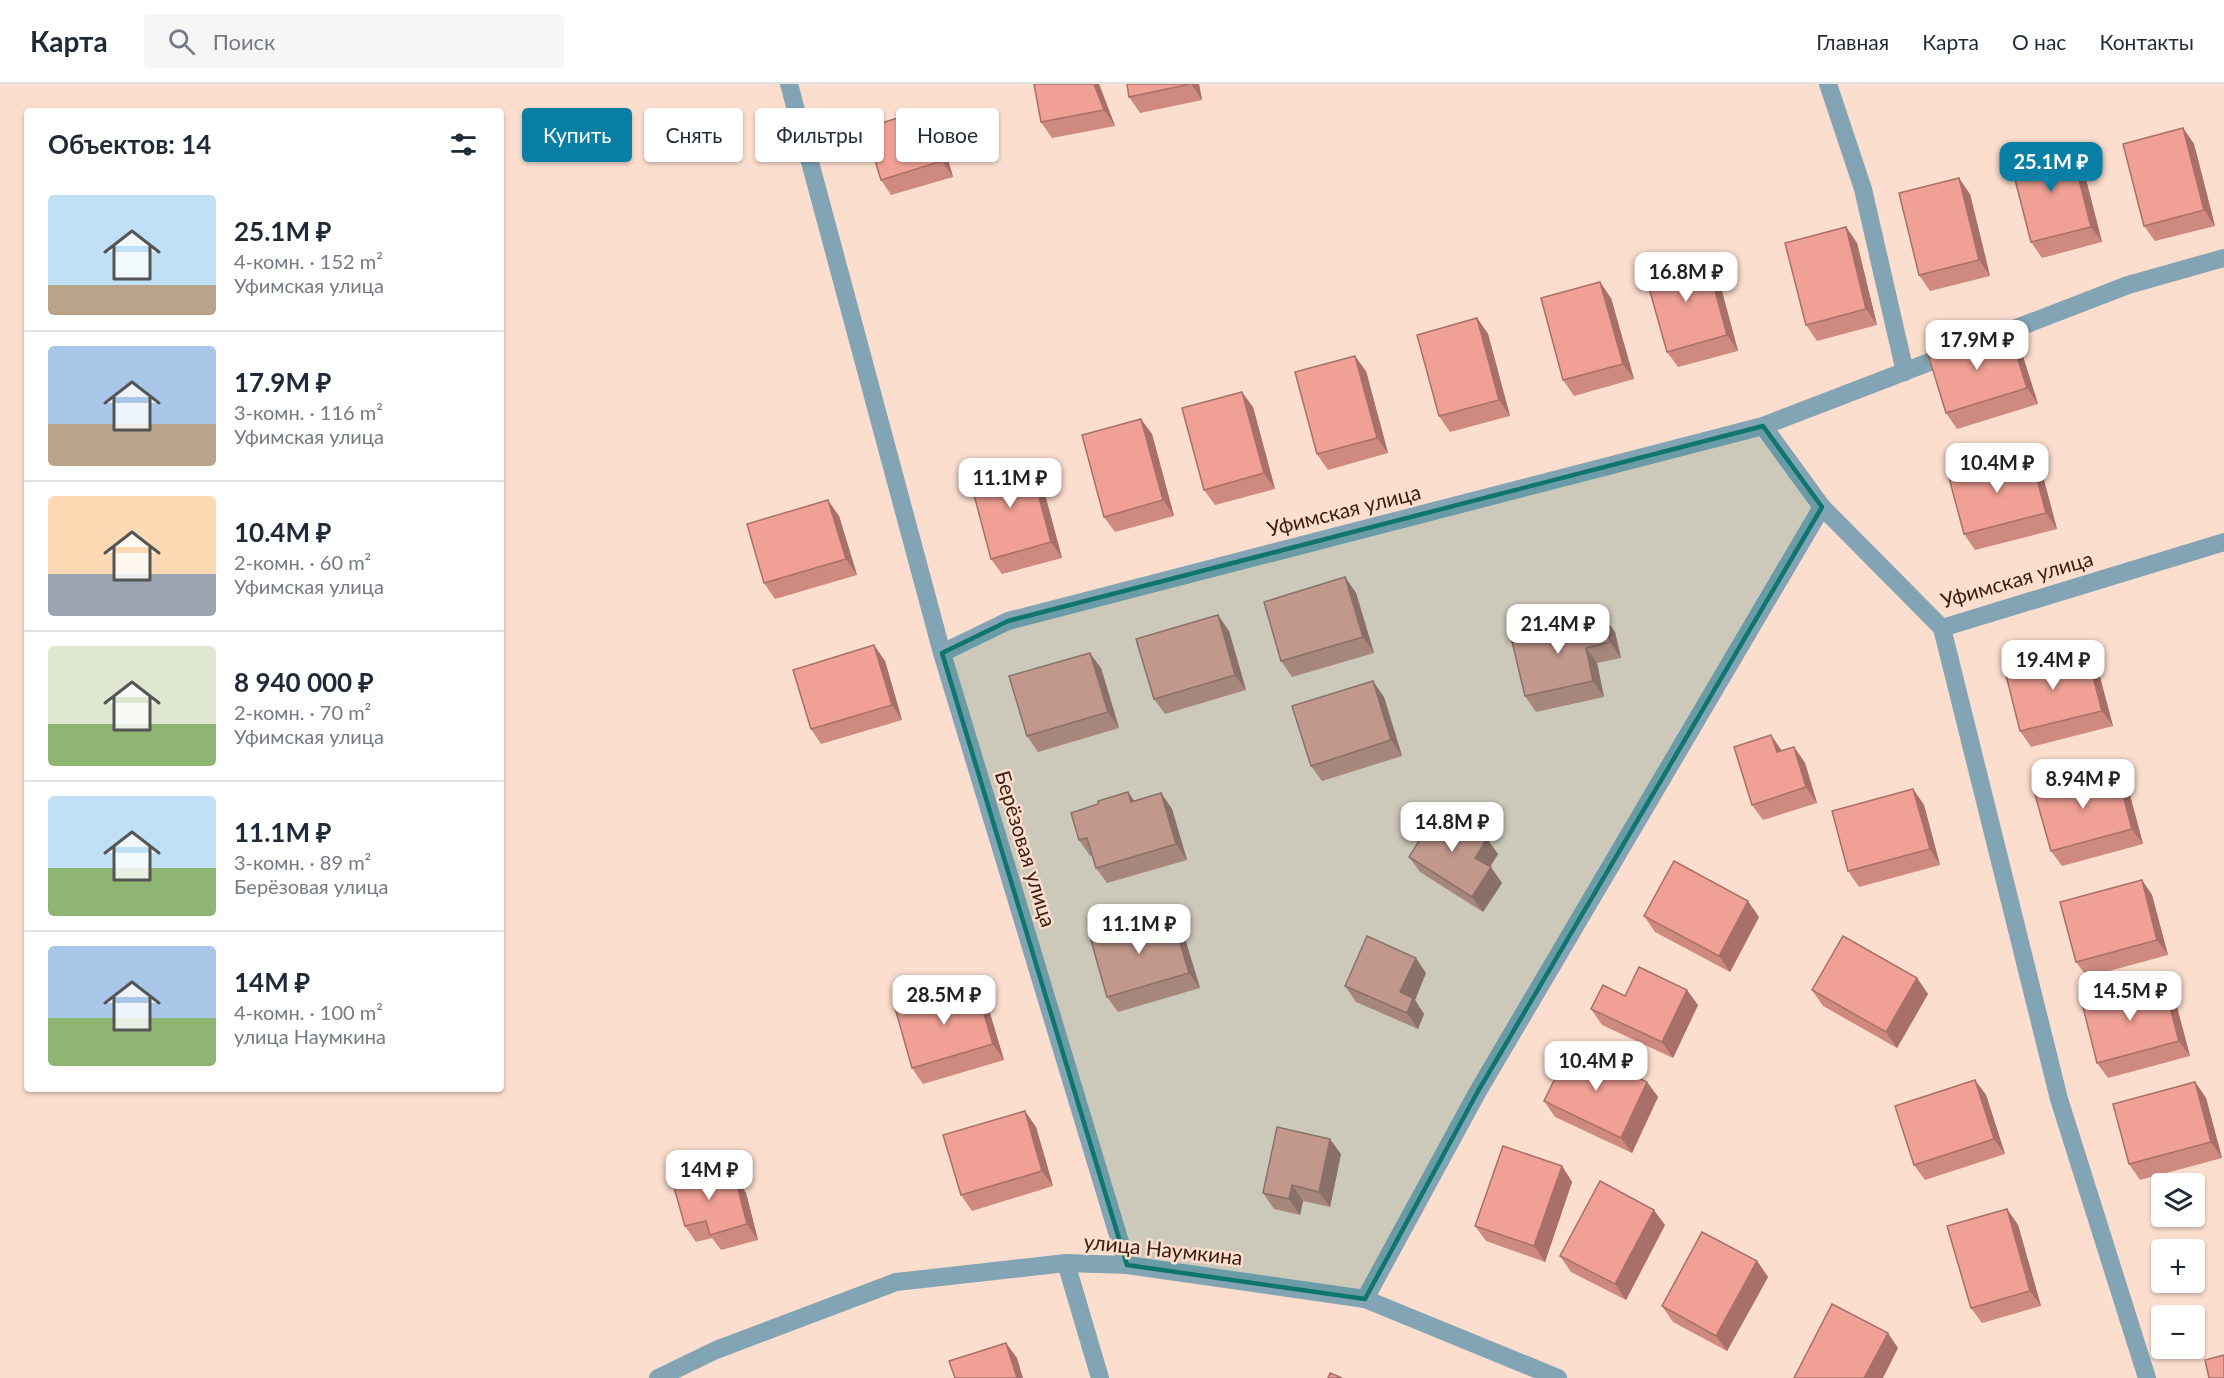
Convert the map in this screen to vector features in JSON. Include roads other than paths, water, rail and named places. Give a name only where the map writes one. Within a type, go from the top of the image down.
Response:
[{"type":"street","name":"Берёзовая улица","points":[[789,84],[942,653],[1127,1265]]},
{"type":"street","points":[[1828,84],[1863,189],[1905,372]]},
{"type":"street","name":"Уфимская улица","points":[[942,653],[1008,621],[1763,426],[2128,285],[2224,258]]},
{"type":"street","name":"Уфимская улица","points":[[1763,426],[1822,507],[1942,628],[2224,542]]},
{"type":"street","points":[[1365,1299],[1478,1093],[1822,507]]},
{"type":"street","points":[[1942,628],[2059,1099],[2147,1378]]},
{"type":"street","points":[[1066,1263],[1100,1378]]},
{"type":"street","name":"улица Наумкина","points":[[658,1378],[716,1350],[896,1282],[1066,1263],[1127,1265],[1365,1299],[1558,1378]]}]
